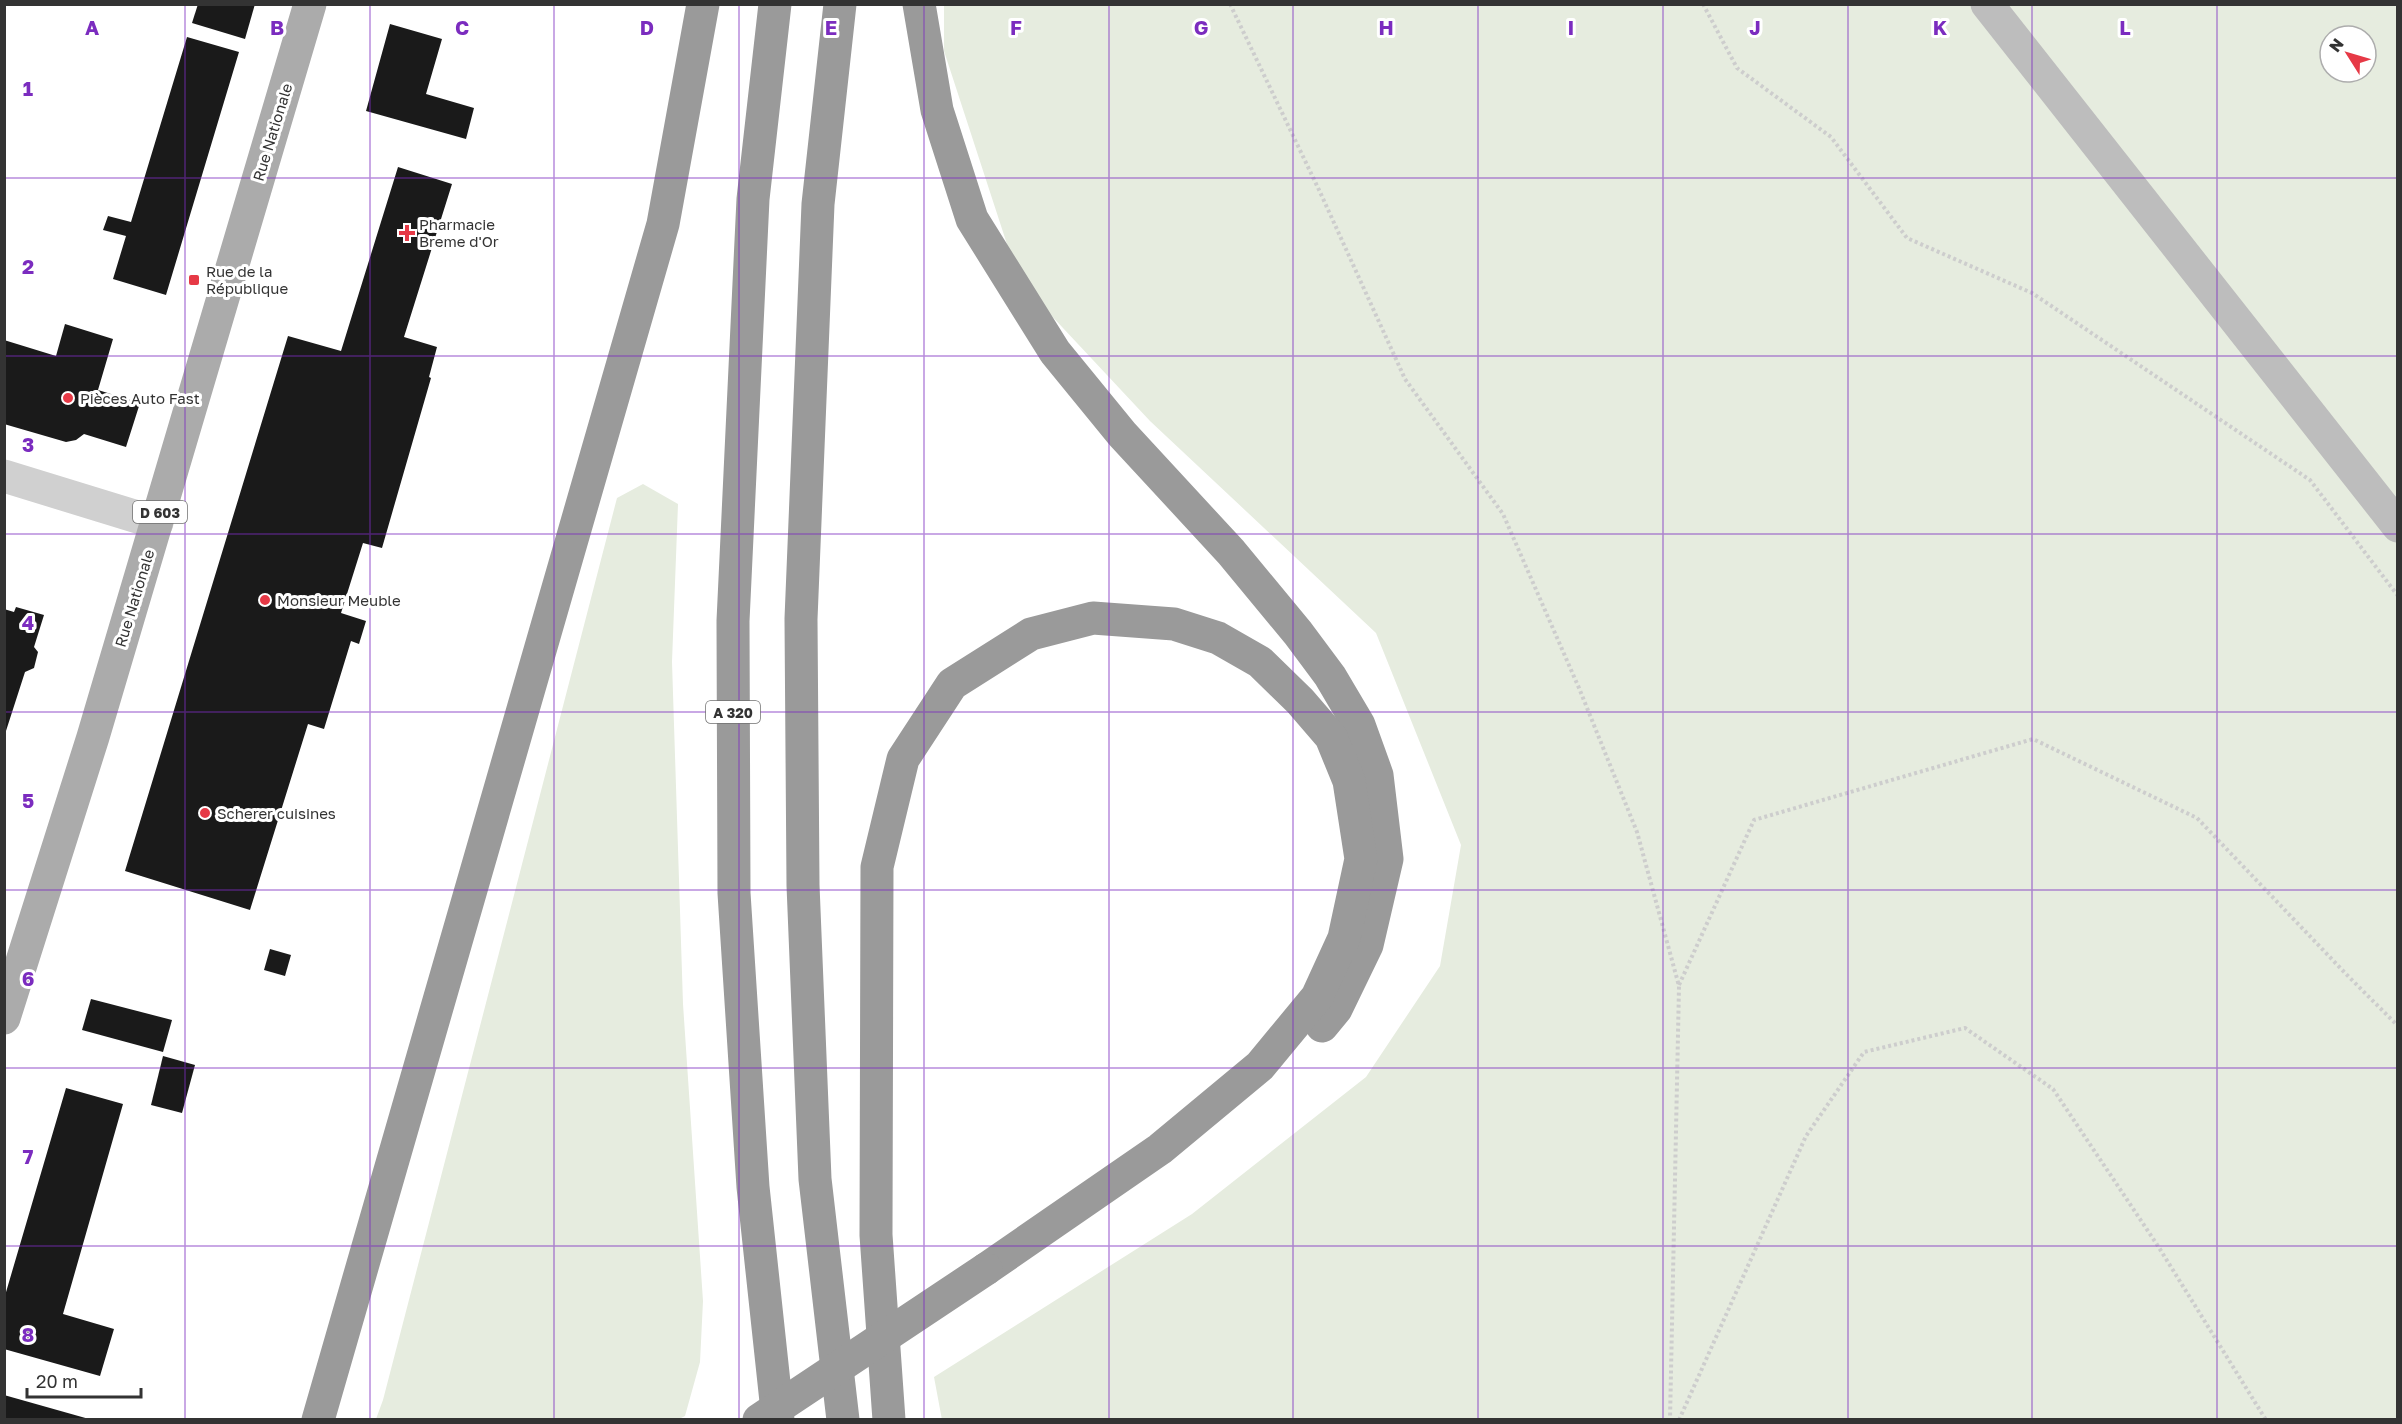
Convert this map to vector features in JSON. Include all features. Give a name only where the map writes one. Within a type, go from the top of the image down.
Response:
[{"type":"highway","points":[[318,1419],[663,224],[703,4]]},
{"type":"highway","name":"A 320","points":[[775,4],[753,199],[733,657],[734,893],[753,1187],[778,1419]]},
{"type":"highway","points":[[840,4],[818,204],[801,619],[803,885],[816,1179],[843,1419]]},
{"type":"highway","points":[[759,1419],[1174,1167],[1277,1080],[1336,1009],[1367,945],[1387,859],[1377,775],[1359,724],[1330,676],[1298,633],[1231,552],[1122,434],[1055,352],[972,219],[937,110],[919,4]]},
{"type":"highway","points":[[794,1419],[991,1277],[1160,1149],[1260,1066],[1317,997],[1344,938],[1361,859],[1349,781],[1331,737],[1300,701],[1260,662],[1218,638],[1174,624],[1093,618],[1031,634],[952,684],[903,759],[877,867],[876,1235],[889,1419]]},
{"type":"main road","name":"Rue Nationale","points":[[4,1018],[157,523],[310,4]]},
{"type":"main road","points":[[1987,4],[2397,526]]},
{"type":"street","points":[[4,476],[157,523]]},
{"type":"path","points":[[1230,4],[1320,192],[1405,379],[1503,514],[1579,688],[1637,832],[1679,986],[1670,1419]]},
{"type":"path","points":[[1703,4],[1737,68],[1831,136],[1907,238],[2032,293],[2310,480],[2397,596]]},
{"type":"path","points":[[1679,986],[1754,820],[2033,739],[2197,818],[2397,1026]]},
{"type":"path","points":[[1679,1419],[1806,1137],[1864,1052],[1965,1028],[2054,1089],[2158,1246],[2266,1419]]},
{"type":"shaded area","points":[[944,5],[2397,5],[2397,1419],[942,1420],[934,1377],[1192,1214],[1366,1077],[1440,966],[1461,845],[1376,633],[1150,421],[1019,281],[944,51]]},
{"type":"shaded area","points":[[643,484],[678,504],[672,662],[683,1004],[703,1301],[700,1362],[685,1416],[679,1419],[376,1419],[383,1400],[617,498]]},
{"type":"building","points":[[198,4],[255,4],[245,39],[192,23]]},
{"type":"building","points":[[390,24],[442,39],[426,94],[474,108],[466,139],[366,111]]},
{"type":"building","points":[[187,37],[239,52],[166,295],[113,279],[126,236],[103,230],[108,216],[131,222]]},
{"type":"building","points":[[398,167],[452,184],[404,337],[437,347],[429,377],[431,378],[382,548],[363,543],[341,613],[366,621],[359,644],[351,641],[324,729],[308,724],[250,910],[125,871],[288,336],[341,351]]},
{"type":"building","points":[[65,324],[113,339],[98,390],[140,403],[126,447],[84,434],[76,440],[66,442],[4,424],[4,340],[56,356]]},
{"type":"building","points":[[16,607],[44,615],[34,647],[38,652],[34,668],[25,672],[5,734],[4,609],[14,612]]},
{"type":"building","points":[[270,949],[291,955],[285,976],[264,970]]},
{"type":"building","points":[[91,999],[172,1020],[163,1052],[82,1030]]},
{"type":"building","points":[[163,1056],[195,1065],[182,1113],[151,1105]]},
{"type":"building","points":[[66,1088],[123,1104],[63,1314],[114,1329],[100,1376],[4,1349],[4,1299]]},
{"type":"building","points":[[4,1395],[89,1419],[4,1420]]},
{"type":"place","name":"Pharmacie Breme d'Or","points":[[407,233]]},
{"type":"place","name":"Rue de la République","points":[[194,280]]},
{"type":"place","name":"Pièces Auto Fast","points":[[68,398]]},
{"type":"place","name":"Monsieur Meuble","points":[[265,600]]},
{"type":"place","name":"Scherer cuisines","points":[[205,813]]}]
